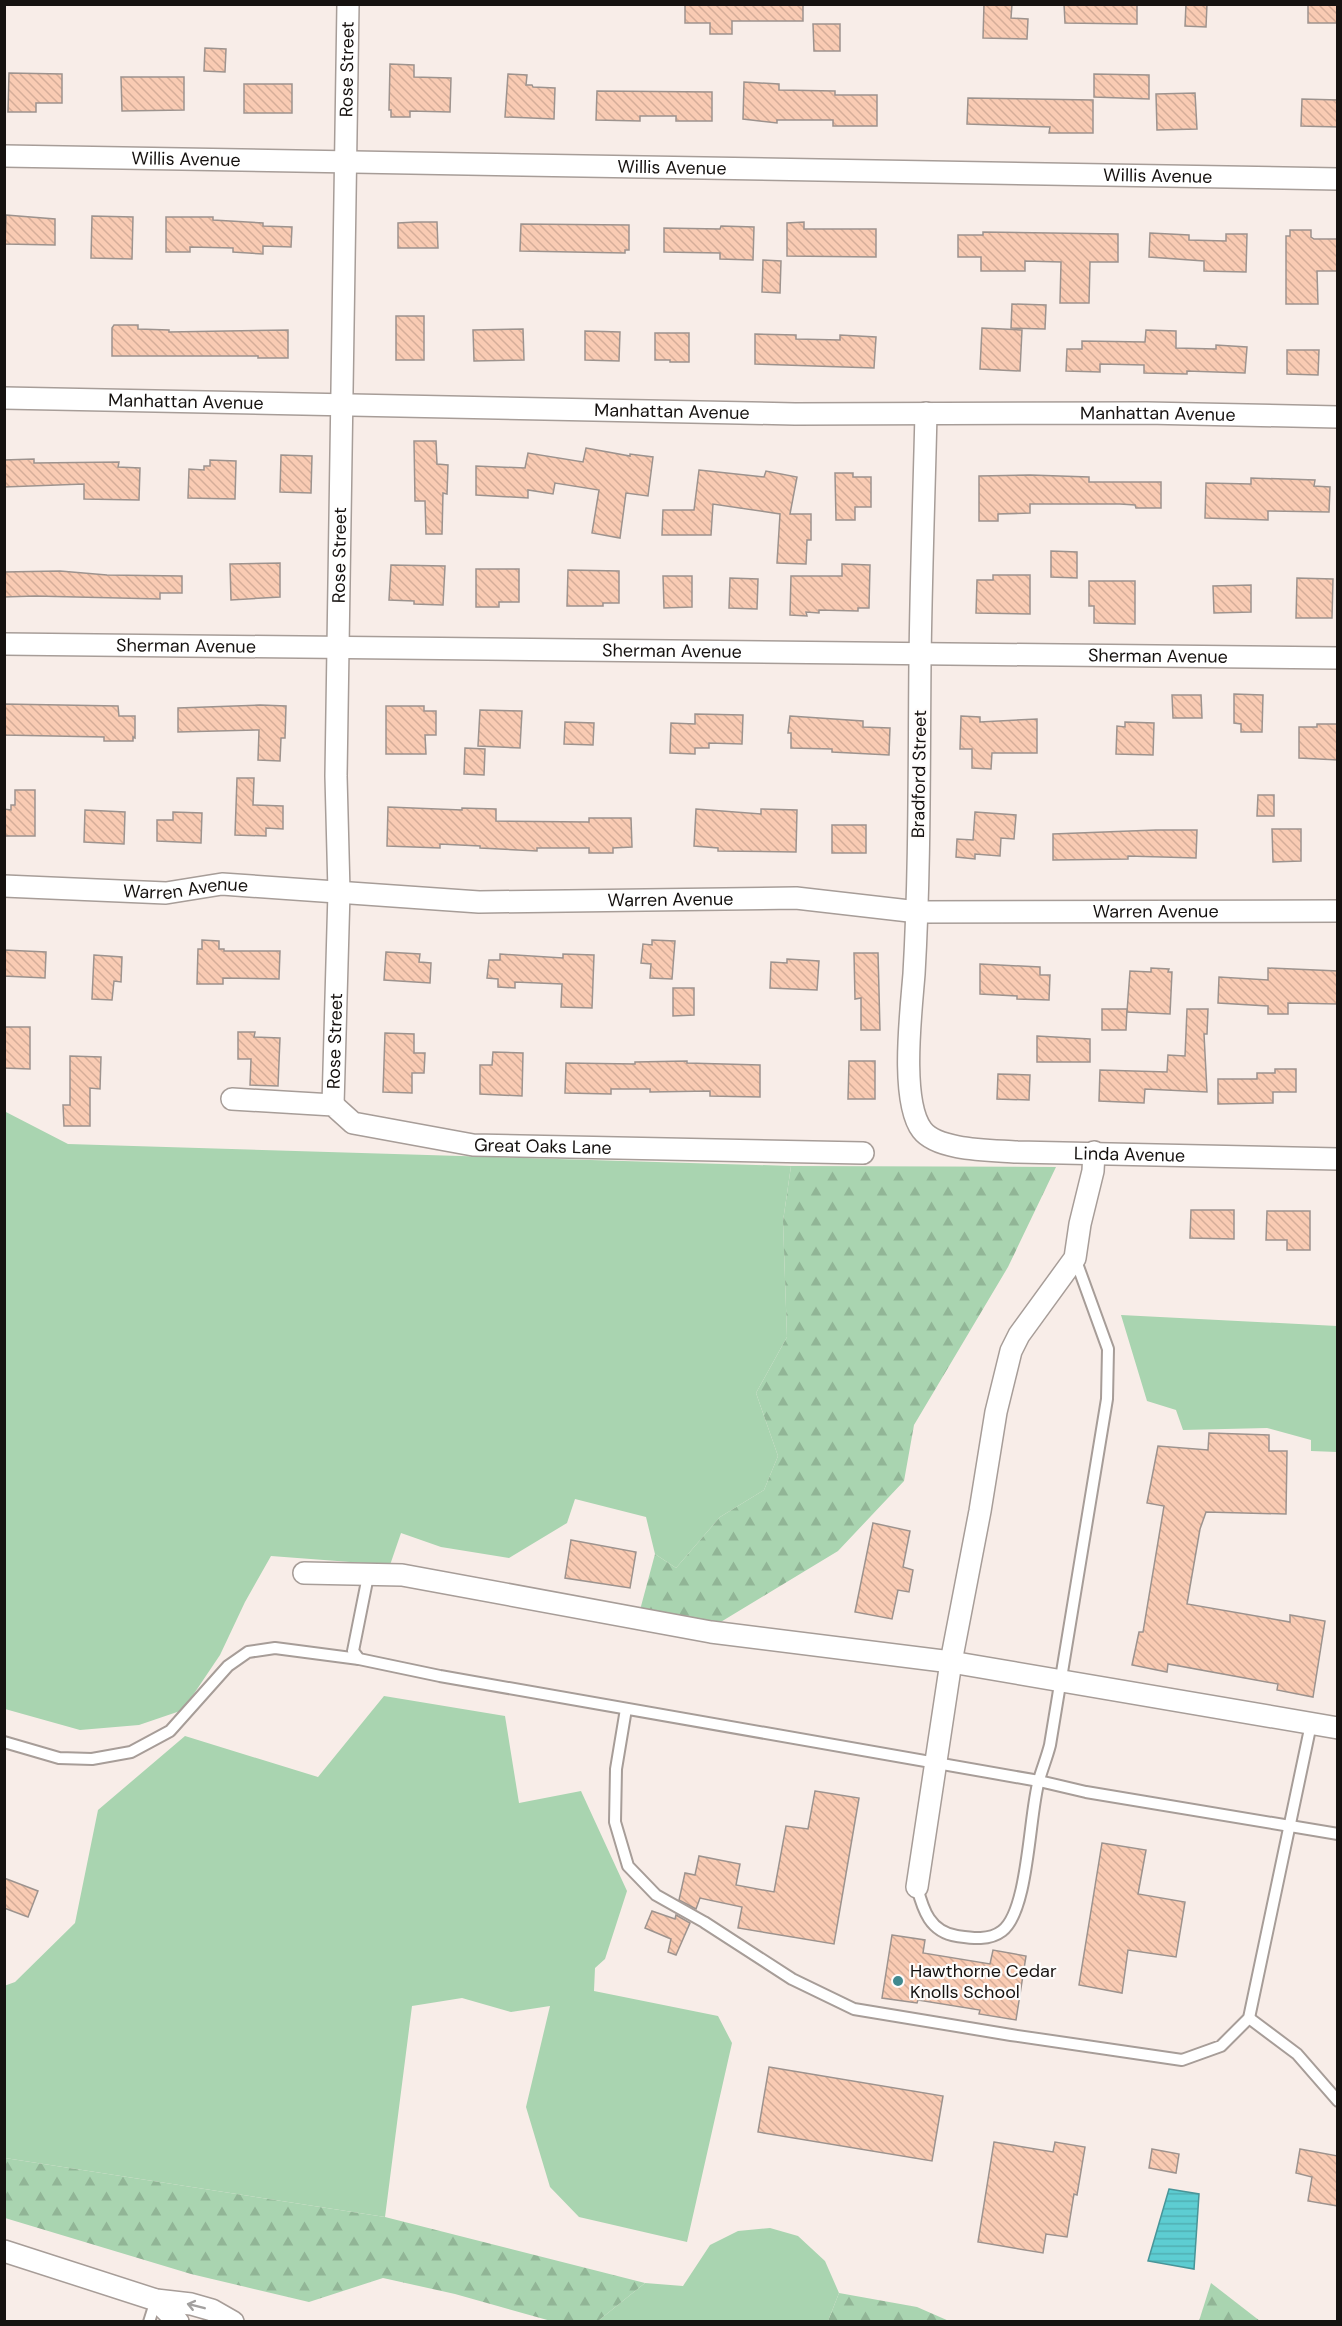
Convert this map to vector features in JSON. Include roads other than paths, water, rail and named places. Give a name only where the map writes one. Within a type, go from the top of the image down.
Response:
[{"type":"street","name":"Rose Street","points":[[333,1105],[339,892],[336,776],[348,4]]},
{"type":"street","name":"Willis Avenue","points":[[4,156],[1338,179]]},
{"type":"street","name":"Manhattan Avenue","points":[[4,398],[795,414],[1146,413],[1338,417]]},
{"type":"street","name":"Bradford Street","points":[[923,1132],[912,1113],[909,1066],[918,912],[920,655],[926,413]]},
{"type":"street","name":"Sherman Avenue","points":[[4,644],[1338,658]]},
{"type":"street","name":"Warren Avenue","points":[[4,886],[166,893],[222,884],[479,902],[796,898],[918,912],[1338,911]]},
{"type":"street","points":[[232,1099],[333,1105]]},
{"type":"street","name":"Great Oaks Lane","points":[[333,1105],[353,1124],[473,1145],[863,1153]]},
{"type":"street","name":"Linda Avenue","points":[[923,1132],[946,1144],[1017,1152],[1338,1159]]},
{"type":"street","points":[[916,1887],[951,1662],[996,1412],[1011,1351],[1019,1335],[1075,1258],[1080,1224],[1093,1171],[1094,1152]]},
{"type":"street","points":[[304,1573],[402,1575],[711,1632],[951,1662],[1338,1728]]},
{"type":"street","points":[[4,2251],[156,2300],[191,2304],[212,2310],[233,2322]]},
{"type":"street","points":[[156,2300],[178,2322]]},
{"type":"lane","points":[[916,1887],[923,1909],[932,1924],[952,1935],[978,1939],[1002,1931],[1011,1918],[1019,1899],[1039,1781],[1050,1745],[1107,1399],[1108,1349],[1075,1258]]},
{"type":"lane","points":[[359,1659],[353,1651],[368,1576]]},
{"type":"lane","points":[[4,1742],[59,1758],[92,1759],[131,1752],[170,1731],[228,1666],[248,1652],[275,1648],[359,1659],[440,1676],[1039,1781],[1086,1792],[1338,1834]]},
{"type":"lane","points":[[626,1709],[616,1768],[615,1822],[628,1866],[656,1895],[704,1922],[792,1979],[854,2009],[1182,2060],[1221,2046],[1249,2018],[1311,1724]]},
{"type":"lane","points":[[1249,2018],[1297,2054],[1338,2101]]},
{"type":"lane","points":[[149,2322],[156,2300]]},
{"type":"water","points":[[1169,2189],[1199,2194],[1194,2269],[1148,2261]]},
{"type":"place","name":"Hawthorne Cedar Knolls School","points":[[898,1981]]}]
